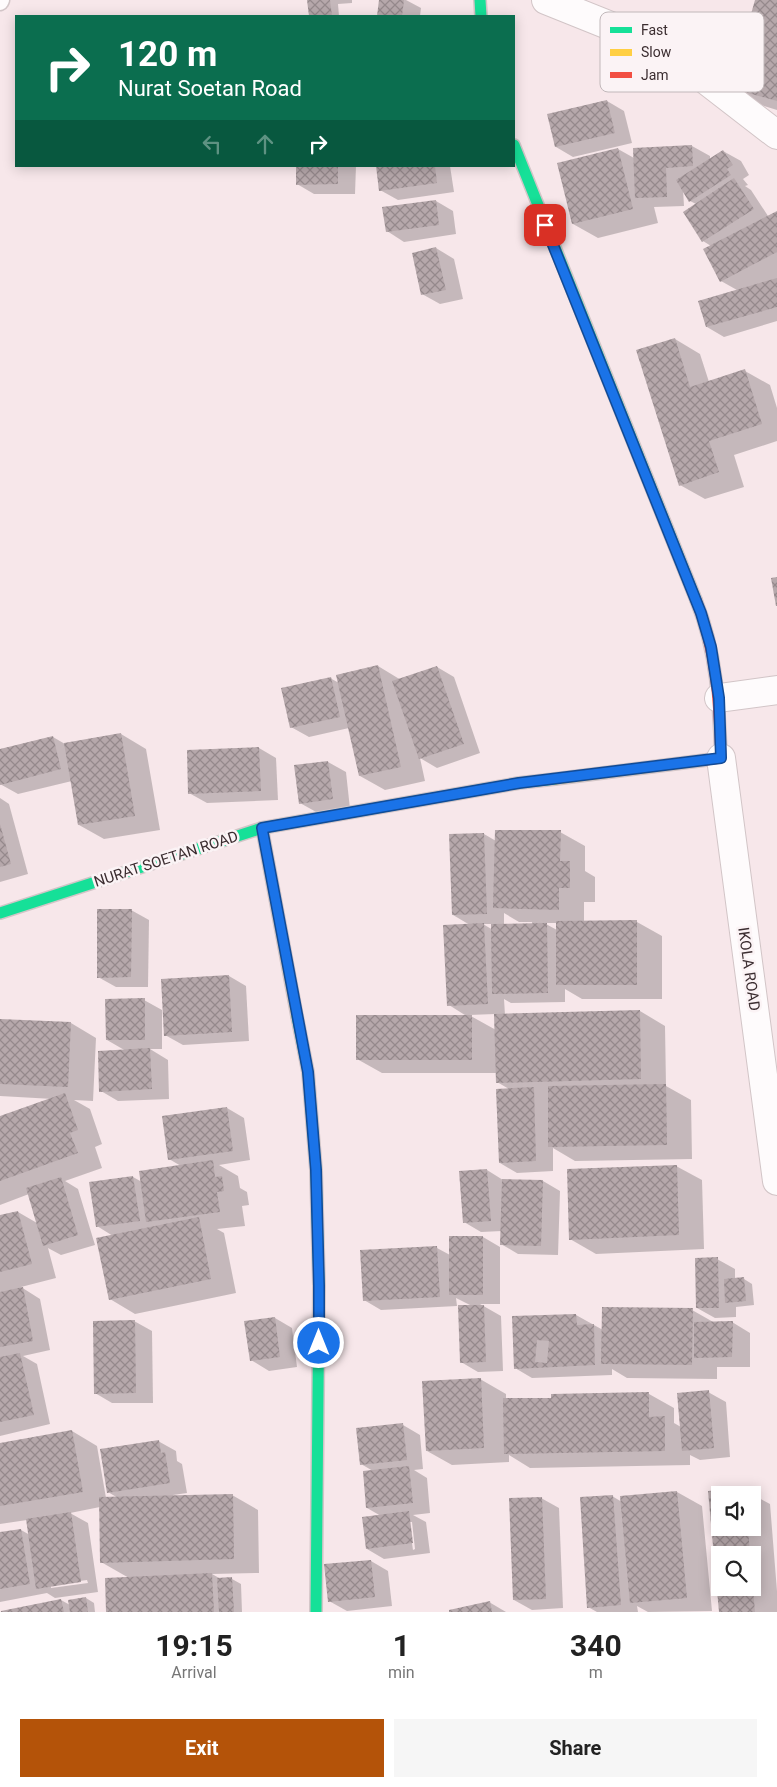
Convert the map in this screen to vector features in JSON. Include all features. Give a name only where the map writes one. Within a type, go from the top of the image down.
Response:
[{"type":"street","points":[[480,0],[481,15]]},
{"type":"street","points":[[546,0],[600,22]]},
{"type":"street","points":[[721,92],[777,135]]},
{"type":"street","points":[[515,148],[701,613],[711,647],[719,698],[721,758]]},
{"type":"street","points":[[719,698],[777,690]]},
{"type":"street","name":"NURAT SOETAN ROAD","points":[[0,913],[262,828],[519,783],[721,758]]},
{"type":"street","name":"IKOLA ROAD","points":[[721,758],[777,1181]]},
{"type":"street","points":[[262,828],[308,1072],[316,1170],[319,1286],[316,1612]]},
{"type":"building","points":[[307,0],[330,0],[332,15],[309,15]]},
{"type":"building","points":[[379,0],[404,0],[402,15],[377,15]]},
{"type":"building","points":[[755,0],[777,0],[777,101],[744,92],[764,92],[764,12],[752,12]]},
{"type":"building","points":[[607,100],[615,133],[555,147],[547,114]]},
{"type":"building","points":[[692,145],[693,166],[666,168],[667,197],[635,198],[633,148]]},
{"type":"building","points":[[618,148],[633,209],[572,224],[557,163]]},
{"type":"building","points":[[723,150],[733,165],[727,169],[731,175],[689,202],[676,180]]},
{"type":"building","points":[[296,167],[338,167],[338,184],[296,185]]},
{"type":"building","points":[[376,167],[435,167],[437,183],[379,191]]},
{"type":"building","points":[[734,178],[754,209],[702,242],[683,212]]},
{"type":"building","points":[[436,200],[439,225],[386,232],[382,207]]},
{"type":"building","points":[[777,211],[777,252],[720,282],[703,249]]},
{"type":"building","points":[[436,247],[446,290],[421,295],[412,253]]},
{"type":"building","points":[[777,278],[777,307],[706,327],[698,301]]},
{"type":"building","points":[[675,338],[690,387],[745,369],[762,424],[709,441],[719,472],[679,486],[636,350]]},
{"type":"building","points":[[777,577],[777,606],[776,606],[771,578]]},
{"type":"building","points":[[378,665],[401,767],[359,776],[336,675]]},
{"type":"building","points":[[437,666],[464,744],[419,759],[392,681]]},
{"type":"building","points":[[331,677],[340,717],[290,728],[281,688]]},
{"type":"building","points":[[121,733],[135,816],[78,825],[64,743]]},
{"type":"building","points":[[53,736],[61,769],[0,785],[0,749]]},
{"type":"building","points":[[259,747],[261,791],[188,794],[187,750]]},
{"type":"building","points":[[328,761],[333,799],[299,804],[294,765]]},
{"type":"building","points":[[0,824],[11,864],[0,867]]},
{"type":"building","points":[[495,830],[561,830],[560,861],[570,861],[570,888],[559,888],[559,910],[493,908]]},
{"type":"building","points":[[484,833],[487,914],[452,915],[449,834]]},
{"type":"building","points":[[97,909],[132,909],[131,977],[97,978]]},
{"type":"building","points":[[637,920],[637,985],[556,985],[556,921]]},
{"type":"building","points":[[484,923],[488,1004],[447,1006],[443,925]]},
{"type":"building","points":[[547,923],[548,993],[492,994],[491,924]]},
{"type":"building","points":[[229,975],[232,1032],[164,1036],[161,979]]},
{"type":"building","points":[[145,998],[145,1040],[106,1040],[105,999]]},
{"type":"building","points":[[640,1010],[641,1079],[496,1083],[494,1014]]},
{"type":"building","points":[[356,1015],[472,1015],[472,1060],[356,1060]]},
{"type":"building","points":[[0,1019],[71,1022],[68,1087],[0,1084]]},
{"type":"building","points":[[150,1048],[152,1089],[99,1092],[98,1051]]},
{"type":"building","points":[[666,1084],[667,1145],[548,1147],[548,1086]]},
{"type":"building","points":[[534,1087],[536,1161],[499,1163],[496,1089]]},
{"type":"building","points":[[65,1093],[78,1130],[70,1133],[78,1153],[0,1181],[0,1116]]},
{"type":"building","points":[[227,1107],[233,1151],[168,1160],[162,1116]]},
{"type":"building","points":[[213,1160],[215,1177],[222,1176],[224,1191],[217,1192],[220,1212],[146,1222],[139,1171]]},
{"type":"building","points":[[677,1165],[679,1235],[569,1240],[567,1169]]},
{"type":"building","points":[[487,1169],[491,1221],[463,1223],[459,1171]]},
{"type":"building","points":[[133,1176],[140,1221],[96,1227],[89,1182]]},
{"type":"building","points":[[61,1177],[78,1235],[43,1246],[26,1188]]},
{"type":"building","points":[[502,1179],[543,1180],[541,1246],[500,1245]]},
{"type":"building","points":[[18,1211],[32,1264],[0,1272],[0,1215]]},
{"type":"building","points":[[199,1217],[211,1279],[109,1300],[96,1238]]},
{"type":"building","points":[[449,1236],[483,1236],[483,1295],[449,1295]]},
{"type":"building","points":[[437,1246],[440,1297],[363,1301],[360,1250]]},
{"type":"building","points":[[718,1257],[719,1308],[696,1308],[695,1258]]},
{"type":"building","points":[[744,1277],[746,1301],[725,1303],[724,1279]]},
{"type":"building","points":[[23,1287],[33,1341],[0,1347],[0,1292]]},
{"type":"building","points":[[458,1305],[484,1305],[486,1362],[460,1363]]},
{"type":"building","points":[[602,1307],[693,1308],[692,1365],[601,1364]]},
{"type":"building","points":[[576,1314],[577,1325],[594,1324],[595,1365],[514,1369],[512,1316]],"holes":[[[537,1340],[549,1341],[547,1363],[535,1362]]]},
{"type":"building","points":[[275,1317],[280,1357],[250,1361],[244,1321]]},
{"type":"building","points":[[135,1320],[136,1393],[94,1394],[93,1321]]},
{"type":"building","points":[[733,1321],[732,1357],[694,1358],[694,1322]]},
{"type":"building","points":[[20,1353],[34,1415],[0,1422],[0,1357]]},
{"type":"building","points":[[481,1378],[484,1448],[426,1451],[422,1381]]},
{"type":"building","points":[[709,1390],[714,1448],[682,1451],[677,1393]]},
{"type":"building","points":[[649,1392],[649,1417],[665,1416],[665,1451],[504,1454],[503,1398],[551,1398],[551,1394]]},
{"type":"building","points":[[403,1423],[407,1460],[360,1465],[356,1428]]},
{"type":"building","points":[[72,1430],[83,1492],[0,1506],[0,1443]]},
{"type":"building","points":[[159,1440],[161,1453],[165,1452],[170,1483],[107,1493],[100,1449]]},
{"type":"building","points":[[409,1466],[413,1503],[366,1508],[363,1471]]},
{"type":"building","points":[[677,1491],[687,1598],[630,1603],[620,1496]]},
{"type":"building","points":[[708,1491],[711,1491],[711,1524]]},
{"type":"building","points":[[233,1494],[234,1559],[100,1563],[99,1497]]},
{"type":"building","points":[[613,1495],[621,1605],[587,1608],[580,1497]]},
{"type":"building","points":[[542,1497],[546,1599],[513,1600],[509,1498]]},
{"type":"building","points":[[409,1511],[413,1543],[366,1549],[362,1517]]},
{"type":"building","points":[[71,1512],[81,1582],[36,1589],[26,1519]]},
{"type":"building","points":[[21,1529],[30,1584],[0,1589],[0,1532]]},
{"type":"building","points":[[712,1536],[749,1536],[749,1546],[713,1546]]},
{"type":"building","points":[[371,1560],[375,1597],[328,1602],[324,1564]]},
{"type":"building","points":[[212,1573],[214,1612],[106,1612],[105,1578]]},
{"type":"building","points":[[232,1577],[234,1612],[219,1612],[217,1578]]},
{"type":"building","points":[[718,1596],[754,1596],[755,1612],[719,1612]]},
{"type":"building","points":[[86,1597],[88,1612],[70,1612],[68,1600]]},
{"type":"building","points":[[61,1599],[64,1612],[1,1612],[1,1611]]},
{"type":"building","points":[[490,1601],[492,1612],[449,1612],[449,1610]]},
{"type":"traffic: fast","points":[[480,0],[481,15]]},
{"type":"traffic: fast","points":[[515,148],[696,600]]},
{"type":"traffic: fast","points":[[0,913],[262,828],[519,783],[555,779]]},
{"type":"traffic: fast","points":[[297,1016],[308,1072],[316,1170],[319,1286],[316,1612]]},
{"type":"traffic: slow","points":[[555,779],[706,760]]},
{"type":"traffic: slow","points":[[262,828],[297,1016]]},
{"type":"traffic: jam","points":[[696,600],[713,658],[719,717],[721,758],[706,760]]},
{"type":"route","points":[[319,1343],[316,1170],[308,1072],[262,828],[519,783],[721,758],[719,698],[711,647],[701,613],[545,225]]}]
